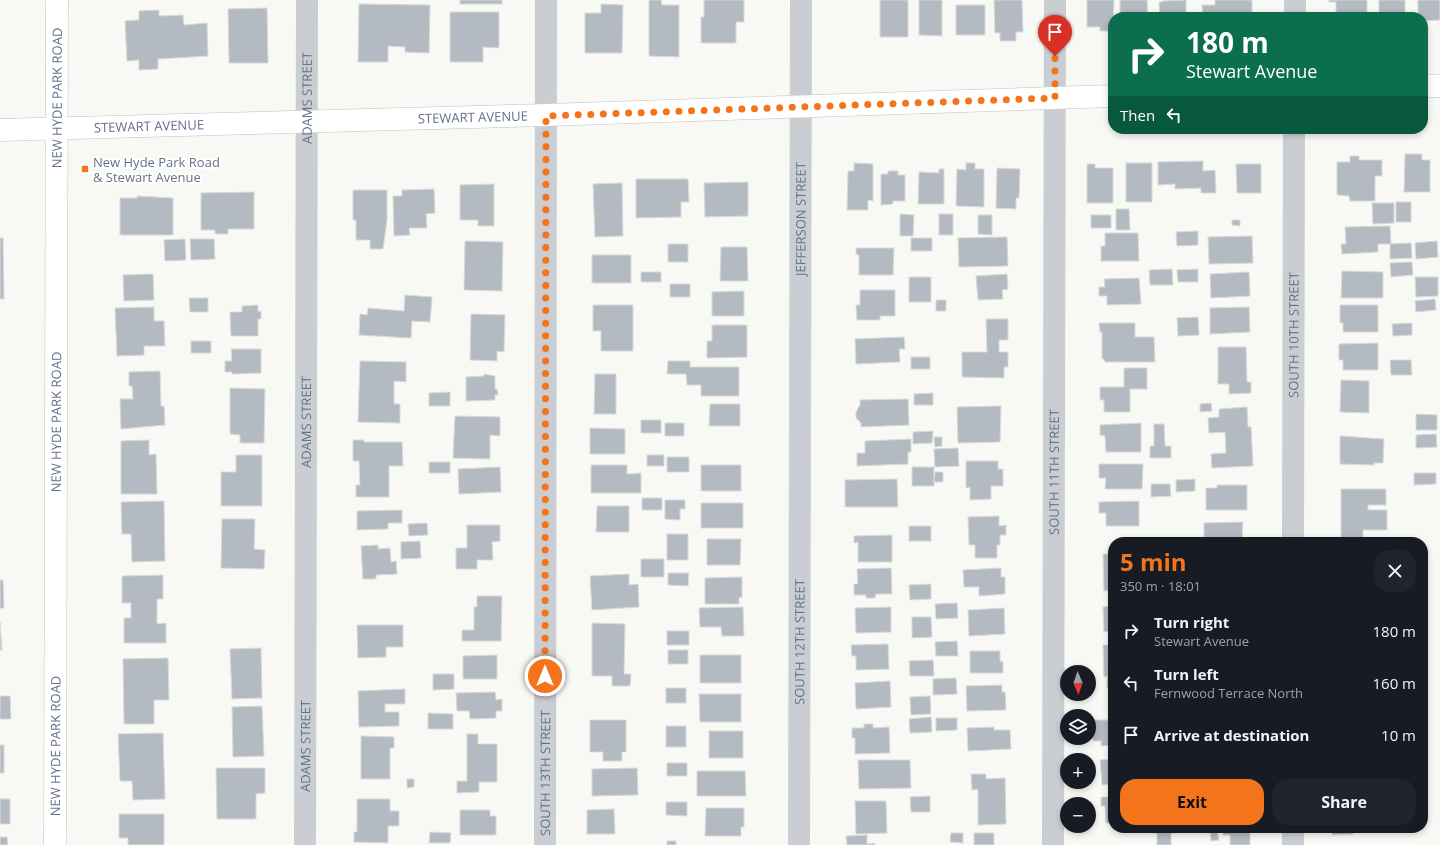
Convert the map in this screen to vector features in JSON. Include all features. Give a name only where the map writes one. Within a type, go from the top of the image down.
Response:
[{"type":"main road","name":"NEW HYDE PARK ROAD","points":[[55,845],[57,0]]},
{"type":"main road","points":[[1428,86],[1440,86]]},
{"type":"main road","name":"STEWART AVENUE","points":[[0,130],[546,116],[1108,96]]},
{"type":"street","name":"ADAMS STREET","points":[[305,845],[307,0]]},
{"type":"street","name":"SOUTH 13TH STREET","points":[[545,845],[546,0]]},
{"type":"street","name":"JEFFERSON STREET","points":[[800,438],[801,0]]},
{"type":"street","name":"SOUTH 11TH STREET","points":[[1053,845],[1055,0]]},
{"type":"street","points":[[1294,12],[1295,0]]},
{"type":"street","name":"SOUTH 10TH STREET","points":[[1294,134],[1294,537]]},
{"type":"street","name":"SOUTH 12TH STREET","points":[[799,845],[800,438]]},
{"type":"street","points":[[1293,833],[1293,845]]},
{"type":"building","points":[[460,0],[502,0],[502,4],[460,4]]},
{"type":"building","points":[[649,0],[661,0],[662,5],[679,5],[679,57],[649,56]]},
{"type":"building","points":[[704,0],[744,0],[744,22],[736,22],[736,43],[701,43],[701,17],[704,17]]},
{"type":"building","points":[[880,0],[908,0],[908,37],[880,37]]},
{"type":"building","points":[[919,0],[942,0],[942,36],[919,35]]},
{"type":"building","points":[[994,0],[1022,0],[1023,32],[1016,32],[1016,41],[1000,41],[1000,33],[995,33]]},
{"type":"building","points":[[1087,0],[1114,0],[1114,12],[1108,12],[1108,31],[1100,31],[1100,27],[1087,27]]},
{"type":"building","points":[[1120,0],[1147,0],[1148,12],[1120,12]]},
{"type":"building","points":[[1186,0],[1186,12],[1160,12],[1159,2]]},
{"type":"building","points":[[1215,0],[1252,0],[1252,12],[1203,12],[1202,5],[1215,5]]},
{"type":"building","points":[[1329,0],[1367,0],[1367,12],[1336,12],[1336,2],[1329,2]]},
{"type":"building","points":[[1379,0],[1405,0],[1405,12],[1379,12]]},
{"type":"building","points":[[1418,0],[1440,0],[1440,20],[1428,21],[1428,12],[1418,12]]},
{"type":"building","points":[[359,4],[430,5],[429,53],[405,52],[405,47],[388,46],[388,62],[358,62]]},
{"type":"building","points":[[601,4],[623,5],[622,53],[585,53],[585,13],[601,13]]},
{"type":"building","points":[[956,5],[985,5],[985,35],[956,35]]},
{"type":"building","points":[[267,8],[268,63],[229,63],[228,9]]},
{"type":"building","points":[[159,10],[159,16],[183,15],[184,25],[207,23],[208,56],[158,59],[158,69],[139,70],[139,60],[127,61],[125,21],[139,20],[139,11]]},
{"type":"building","points":[[450,12],[499,12],[499,48],[483,47],[483,62],[450,62]]},
{"type":"building","points":[[1405,154],[1422,154],[1422,160],[1430,160],[1430,192],[1404,192]]},
{"type":"building","points":[[1350,156],[1359,156],[1359,160],[1382,160],[1382,176],[1375,176],[1375,201],[1350,201],[1349,196],[1337,195],[1337,162],[1350,162]]},
{"type":"building","points":[[1203,161],[1203,171],[1215,170],[1216,193],[1201,193],[1201,188],[1175,189],[1175,184],[1158,185],[1158,162]]},
{"type":"building","points":[[854,163],[873,164],[873,201],[868,200],[868,210],[847,210],[848,171],[854,171]]},
{"type":"building","points":[[966,163],[975,163],[975,169],[984,169],[984,207],[956,206],[957,169],[966,170]]},
{"type":"building","points":[[1126,163],[1152,163],[1152,202],[1126,202]]},
{"type":"building","points":[[1087,164],[1095,164],[1095,168],[1113,168],[1113,203],[1087,203]]},
{"type":"building","points":[[1236,164],[1261,164],[1261,193],[1237,193]]},
{"type":"building","points":[[997,168],[1020,169],[1019,198],[1016,198],[1016,209],[996,208]]},
{"type":"building","points":[[939,169],[944,169],[944,204],[918,204],[919,172],[939,173]]},
{"type":"building","points":[[888,171],[898,171],[898,175],[905,175],[905,201],[893,201],[893,204],[881,205],[881,174],[888,174]]},
{"type":"building","points":[[636,179],[688,179],[689,202],[681,202],[681,217],[636,218]]},
{"type":"building","points":[[748,182],[748,216],[705,217],[704,183]]},
{"type":"building","points":[[622,183],[623,236],[595,237],[593,184]]},
{"type":"building","points":[[494,184],[494,226],[478,226],[478,220],[460,220],[460,185]]},
{"type":"building","points":[[434,189],[435,213],[426,214],[427,228],[409,228],[410,235],[394,236],[393,196],[402,196],[402,190]]},
{"type":"building","points":[[353,190],[387,190],[387,220],[383,249],[370,249],[370,240],[356,240],[356,220],[353,220]]},
{"type":"building","points":[[254,192],[254,229],[228,229],[228,234],[215,234],[215,230],[201,230],[201,193]]},
{"type":"building","points":[[137,196],[173,198],[173,235],[120,235],[120,198],[137,198]]},
{"type":"building","points":[[1396,202],[1411,202],[1411,222],[1396,222]]},
{"type":"building","points":[[1372,203],[1394,203],[1394,223],[1373,224]]},
{"type":"building","points":[[1116,209],[1129,209],[1130,230],[1116,230]]},
{"type":"building","points":[[900,214],[914,215],[913,236],[900,236]]},
{"type":"building","points":[[939,214],[953,214],[953,235],[939,235]]},
{"type":"building","points":[[978,215],[992,215],[992,235],[978,234]]},
{"type":"building","points":[[1091,215],[1111,215],[1111,228],[1091,228]]},
{"type":"building","points":[[1232,220],[1240,220],[1240,226],[1232,225]]},
{"type":"building","points":[[1390,226],[1391,244],[1378,244],[1378,252],[1342,254],[1341,244],[1346,244],[1345,227]]},
{"type":"building","points":[[1198,231],[1198,245],[1177,246],[1176,232]]},
{"type":"building","points":[[1105,233],[1138,233],[1139,261],[1101,261],[1101,246],[1105,246]]},
{"type":"building","points":[[1252,236],[1253,263],[1209,264],[1208,237]]},
{"type":"building","points":[[1007,237],[1008,266],[959,267],[958,238]]},
{"type":"building","points":[[0,238],[3,238],[4,299],[0,299]]},
{"type":"building","points":[[911,238],[932,238],[932,251],[911,251]]},
{"type":"building","points":[[185,239],[186,260],[165,261],[164,240]]},
{"type":"building","points":[[190,239],[214,239],[215,259],[191,260]]},
{"type":"building","points":[[465,241],[503,242],[502,291],[464,290]]},
{"type":"building","points":[[1437,241],[1438,257],[1416,259],[1415,243]]},
{"type":"building","points":[[1411,243],[1412,258],[1390,259],[1390,244]]},
{"type":"building","points":[[668,244],[688,244],[688,262],[668,262]]},
{"type":"building","points":[[721,247],[747,247],[748,281],[720,281]]},
{"type":"building","points":[[856,248],[894,248],[893,275],[859,275],[859,255],[856,254]]},
{"type":"building","points":[[592,255],[631,255],[631,283],[592,283]]},
{"type":"building","points":[[1412,262],[1413,275],[1391,277],[1390,263]]},
{"type":"building","points":[[1172,269],[1173,285],[1150,285],[1149,270]]},
{"type":"building","points":[[1198,269],[1198,282],[1178,282],[1177,270]]},
{"type":"building","points":[[1342,271],[1383,272],[1383,298],[1341,298]]},
{"type":"building","points":[[641,272],[661,272],[661,282],[641,282]]},
{"type":"building","points":[[1249,272],[1250,296],[1211,298],[1210,274]]},
{"type":"building","points":[[153,274],[154,300],[124,301],[123,275]]},
{"type":"building","points":[[1007,274],[1008,289],[1002,290],[1003,299],[978,300],[976,276]]},
{"type":"building","points":[[909,277],[931,277],[931,302],[909,302]]},
{"type":"building","points":[[1415,277],[1438,277],[1438,296],[1416,297]]},
{"type":"building","points":[[1139,278],[1141,304],[1107,305],[1107,296],[1099,296],[1099,287],[1105,287],[1104,279]]},
{"type":"building","points":[[670,284],[690,284],[690,297],[670,297]]},
{"type":"building","points":[[860,290],[895,290],[895,316],[880,316],[880,320],[857,320],[856,305],[860,305]]},
{"type":"building","points":[[744,291],[744,316],[712,316],[712,292]]},
{"type":"building","points":[[405,295],[432,297],[430,322],[412,321],[411,338],[359,335],[360,314],[367,315],[368,308],[404,311]]},
{"type":"building","points":[[189,298],[208,298],[208,312],[190,312]]},
{"type":"building","points":[[1435,299],[1436,310],[1416,312],[1415,301]]},
{"type":"building","points":[[936,300],[946,300],[946,311],[936,311]]},
{"type":"building","points":[[258,305],[258,312],[261,311],[261,319],[258,319],[258,336],[231,336],[230,312],[242,312],[242,306]]},
{"type":"building","points":[[593,305],[633,305],[633,351],[601,351],[601,331],[593,331]]},
{"type":"building","points":[[1340,305],[1378,305],[1378,332],[1343,332],[1343,323],[1340,323]]},
{"type":"building","points":[[154,307],[154,321],[164,321],[165,346],[144,346],[144,355],[117,356],[115,308]]},
{"type":"building","points":[[1249,307],[1250,332],[1210,334],[1210,308]]},
{"type":"building","points":[[471,314],[505,315],[504,352],[497,351],[497,361],[470,360]]},
{"type":"building","points":[[1198,317],[1199,335],[1178,336],[1177,318]]},
{"type":"building","points":[[986,319],[1008,319],[1008,340],[999,340],[999,352],[1008,352],[1008,367],[1004,367],[1004,378],[962,377],[962,352],[987,352]]},
{"type":"building","points":[[1099,323],[1135,323],[1135,337],[1154,337],[1155,362],[1105,362],[1104,359],[1102,359],[1102,332],[1100,332]]},
{"type":"building","points":[[1412,323],[1412,335],[1393,336],[1392,324]]},
{"type":"building","points":[[712,325],[747,325],[747,357],[707,358],[707,341],[712,341]]},
{"type":"building","points":[[904,337],[905,349],[899,349],[900,362],[856,364],[855,339]]},
{"type":"building","points":[[191,341],[211,341],[211,353],[191,353]]},
{"type":"building","points":[[1378,343],[1378,370],[1343,370],[1343,360],[1339,360],[1339,344]]},
{"type":"building","points":[[1218,347],[1246,347],[1247,382],[1251,382],[1251,393],[1229,394],[1229,384],[1218,384]]},
{"type":"building","points":[[231,349],[261,349],[261,373],[232,374],[232,372],[225,372],[225,361],[232,361]]},
{"type":"building","points":[[911,357],[930,357],[930,369],[911,369]]},
{"type":"building","points":[[1390,360],[1411,360],[1412,375],[1391,375]]},
{"type":"building","points":[[360,361],[406,362],[406,382],[394,381],[394,404],[400,404],[400,423],[358,422]]},
{"type":"building","points":[[668,361],[690,361],[690,367],[739,367],[739,396],[701,396],[701,385],[687,385],[686,374],[667,374]]},
{"type":"building","points":[[1124,368],[1147,368],[1147,389],[1130,389],[1130,412],[1104,412],[1104,400],[1100,400],[1100,387],[1124,387]]},
{"type":"building","points":[[160,371],[161,406],[164,406],[165,425],[121,429],[120,399],[133,399],[132,386],[129,386],[129,372]]},
{"type":"building","points":[[484,374],[495,376],[495,389],[497,389],[498,395],[495,395],[495,400],[466,401],[466,377],[484,376]]},
{"type":"building","points":[[595,374],[616,374],[616,414],[594,414]]},
{"type":"building","points":[[1341,380],[1369,381],[1369,413],[1340,412]]},
{"type":"building","points":[[230,388],[265,389],[264,443],[240,443],[240,435],[230,434]]},
{"type":"building","points":[[450,392],[450,406],[429,406],[429,393]]},
{"type":"building","points":[[933,393],[933,405],[914,405],[914,394]]},
{"type":"building","points":[[908,399],[909,425],[861,427],[861,423],[856,418],[856,412],[860,405],[860,400]]},
{"type":"building","points":[[1211,403],[1212,411],[1200,412],[1200,404]]},
{"type":"building","points":[[710,404],[740,404],[740,426],[709,426]]},
{"type":"building","points":[[1001,406],[1000,442],[958,443],[957,407]]},
{"type":"building","points":[[1247,407],[1248,427],[1251,427],[1253,466],[1212,468],[1211,454],[1226,453],[1225,432],[1209,433],[1208,418],[1219,417],[1219,409]]},
{"type":"building","points":[[1416,414],[1437,415],[1437,430],[1416,430]]},
{"type":"building","points":[[455,416],[500,417],[500,436],[490,435],[490,459],[453,458]]},
{"type":"building","points":[[641,420],[661,420],[661,433],[641,433]]},
{"type":"building","points":[[665,423],[684,423],[684,436],[665,436]]},
{"type":"building","points":[[1141,423],[1141,452],[1106,452],[1105,436],[1100,435],[1100,425]]},
{"type":"building","points":[[1154,424],[1164,424],[1165,446],[1171,446],[1171,458],[1150,458],[1150,446],[1154,446]]},
{"type":"building","points":[[590,428],[625,429],[625,454],[590,454]]},
{"type":"building","points":[[933,431],[932,443],[913,444],[913,432]]},
{"type":"building","points":[[1436,434],[1437,447],[1416,448],[1416,435]]},
{"type":"building","points":[[1340,436],[1384,439],[1383,463],[1374,463],[1374,465],[1340,464]]},
{"type":"building","points":[[934,437],[942,437],[942,446],[935,447]]},
{"type":"building","points":[[911,439],[911,452],[908,452],[908,464],[857,466],[857,453],[865,453],[865,441]]},
{"type":"building","points":[[149,440],[149,455],[156,454],[157,494],[121,494],[121,441]]},
{"type":"building","points":[[353,440],[364,440],[364,442],[402,442],[403,466],[389,466],[389,497],[356,497],[356,485],[360,485],[359,461],[353,461]]},
{"type":"building","points":[[958,448],[959,466],[935,467],[934,449]]},
{"type":"building","points":[[236,455],[262,455],[262,506],[221,506],[221,472],[236,472]]},
{"type":"building","points":[[647,455],[664,455],[664,466],[647,466]]},
{"type":"building","points":[[667,457],[689,457],[689,472],[667,472]]},
{"type":"building","points":[[966,461],[998,461],[998,469],[1003,469],[1003,486],[991,486],[991,499],[970,500],[970,487],[966,488]]},
{"type":"building","points":[[429,462],[450,462],[450,473],[429,473]]},
{"type":"building","points":[[1099,464],[1143,464],[1142,489],[1105,489],[1106,478],[1099,478]]},
{"type":"building","points":[[591,465],[627,465],[627,474],[641,473],[641,493],[591,493]]},
{"type":"building","points":[[701,465],[741,465],[741,491],[701,491]]},
{"type":"building","points":[[500,467],[501,492],[459,494],[458,469]]},
{"type":"building","points":[[912,467],[934,467],[934,486],[912,486]]},
{"type":"building","points":[[935,472],[943,472],[943,482],[934,482]]},
{"type":"building","points":[[1414,473],[1436,473],[1436,484],[1414,485]]},
{"type":"building","points":[[897,479],[898,507],[845,507],[845,480]]},
{"type":"building","points":[[1195,479],[1195,491],[1176,492],[1176,480]]},
{"type":"building","points":[[1151,484],[1170,484],[1171,496],[1151,497]]},
{"type":"building","points":[[1217,485],[1247,485],[1247,510],[1206,510],[1206,488],[1217,488]]},
{"type":"building","points":[[1341,489],[1386,489],[1386,505],[1368,505],[1368,510],[1387,510],[1387,530],[1363,530],[1363,537],[1341,537]]},
{"type":"building","points":[[642,498],[662,498],[662,510],[642,510]]},
{"type":"building","points":[[665,500],[685,500],[685,509],[680,509],[680,520],[665,519]]},
{"type":"building","points":[[164,501],[165,561],[132,562],[131,534],[122,534],[121,502]]},
{"type":"building","points":[[1139,501],[1139,526],[1106,526],[1106,513],[1099,513],[1099,502]]},
{"type":"building","points":[[701,503],[743,503],[743,528],[701,528]]},
{"type":"building","points":[[597,506],[629,506],[629,532],[596,532]]},
{"type":"building","points":[[402,510],[402,523],[388,523],[388,529],[357,530],[357,511]]},
{"type":"building","points":[[999,516],[999,526],[1006,525],[1006,535],[1000,535],[1000,545],[997,545],[997,558],[975,558],[975,545],[969,545],[968,517]]},
{"type":"building","points":[[222,519],[255,519],[254,549],[265,550],[264,569],[221,568]]},
{"type":"building","points":[[1243,522],[1242,537],[1204,537],[1204,523]]},
{"type":"building","points":[[427,523],[428,535],[409,536],[408,524]]},
{"type":"building","points":[[467,525],[500,525],[500,541],[492,542],[493,560],[477,560],[477,569],[456,569],[456,548],[467,548]]},
{"type":"building","points":[[909,526],[931,526],[931,541],[909,541]]},
{"type":"building","points":[[667,534],[688,534],[688,560],[667,560]]},
{"type":"building","points":[[892,535],[892,562],[858,562],[858,542],[854,543],[854,536]]},
{"type":"building","points":[[707,539],[741,539],[740,565],[707,565]]},
{"type":"building","points":[[420,541],[421,558],[401,559],[401,542]]},
{"type":"building","points":[[378,545],[378,549],[390,548],[391,562],[396,561],[397,574],[376,575],[376,579],[363,579],[361,546]]},
{"type":"building","points":[[1103,554],[1108,554],[1108,591],[1104,591]]},
{"type":"building","points":[[641,559],[664,559],[664,577],[641,577]]},
{"type":"building","points":[[891,568],[892,594],[876,594],[875,598],[866,598],[866,595],[854,595],[854,584],[858,584],[857,569]]},
{"type":"building","points":[[1001,568],[1001,577],[1005,577],[1005,594],[979,596],[979,587],[964,587],[963,570]]},
{"type":"building","points":[[668,573],[689,573],[688,586],[668,585]]},
{"type":"building","points":[[629,574],[629,585],[638,584],[639,607],[592,610],[590,576]]},
{"type":"building","points":[[163,575],[163,599],[157,599],[157,624],[166,623],[166,643],[124,643],[124,618],[131,618],[131,603],[122,603],[122,576]]},
{"type":"building","points":[[742,577],[742,598],[739,597],[739,604],[705,604],[705,578]]},
{"type":"building","points":[[0,580],[3,580],[4,608],[0,608]]},
{"type":"building","points":[[931,584],[931,599],[910,600],[909,585]]},
{"type":"building","points":[[477,596],[502,596],[501,641],[462,641],[462,630],[474,630],[474,607],[477,607]]},
{"type":"building","points":[[957,603],[958,618],[936,619],[935,604]]},
{"type":"building","points":[[1108,606],[1108,632],[1104,632],[1103,607]]},
{"type":"building","points":[[743,607],[744,636],[722,636],[721,627],[700,627],[699,608]]},
{"type":"building","points":[[891,607],[891,632],[856,633],[855,608]]},
{"type":"building","points":[[1004,608],[1005,634],[969,636],[968,610]]},
{"type":"building","points":[[912,617],[931,617],[932,637],[912,638]]},
{"type":"building","points":[[0,622],[2,650],[0,650]]},
{"type":"building","points":[[592,623],[625,624],[624,674],[631,674],[630,686],[612,686],[612,676],[592,676]]},
{"type":"building","points":[[357,625],[403,625],[403,647],[386,647],[386,657],[358,658]]},
{"type":"building","points":[[667,631],[689,631],[689,645],[667,645]]},
{"type":"building","points":[[957,641],[958,656],[936,656],[935,642]]},
{"type":"building","points":[[888,644],[889,669],[856,670],[856,656],[852,656],[851,645]]},
{"type":"building","points":[[1103,645],[1108,645],[1108,688],[1107,676],[1104,677]]},
{"type":"building","points":[[261,648],[262,698],[232,699],[230,649]]},
{"type":"building","points":[[668,650],[688,650],[688,664],[668,664]]},
{"type":"building","points":[[970,651],[1000,651],[1000,661],[1003,662],[1003,673],[970,673]]},
{"type":"building","points":[[497,655],[497,679],[463,679],[463,656]]},
{"type":"building","points":[[700,655],[741,655],[741,683],[700,683]]},
{"type":"building","points":[[168,658],[169,700],[154,700],[154,724],[124,724],[123,659]]},
{"type":"building","points":[[933,660],[934,676],[910,676],[909,661]]},
{"type":"building","points":[[433,674],[454,674],[454,689],[433,690]]},
{"type":"building","points":[[956,678],[957,694],[933,695],[933,679]]},
{"type":"building","points":[[890,681],[891,707],[856,709],[855,683]]},
{"type":"building","points":[[1002,685],[1002,692],[1005,692],[1006,710],[967,711],[966,686]]},
{"type":"building","points":[[666,688],[686,688],[686,703],[666,703]]},
{"type":"building","points":[[405,689],[405,704],[385,704],[385,712],[399,712],[399,726],[359,727],[358,691]]},
{"type":"building","points":[[495,692],[496,700],[502,699],[502,711],[496,711],[496,718],[470,719],[469,711],[457,711],[456,693]]},
{"type":"building","points":[[699,694],[741,694],[741,722],[700,722]]},
{"type":"building","points":[[0,696],[10,696],[11,719],[0,719]]},
{"type":"building","points":[[930,696],[931,714],[911,715],[910,697]]},
{"type":"building","points":[[262,706],[264,756],[233,757],[232,707]]},
{"type":"building","points":[[428,713],[453,714],[453,729],[428,729]]},
{"type":"building","points":[[931,717],[932,732],[910,733],[909,719]]},
{"type":"building","points":[[936,718],[957,718],[957,730],[936,731]]},
{"type":"building","points":[[590,720],[626,720],[626,752],[622,752],[622,761],[603,761],[603,752],[590,752]]},
{"type":"building","points":[[1096,720],[1108,720],[1108,745],[1101,746],[1101,741],[1096,741]]},
{"type":"building","points":[[864,724],[873,724],[873,728],[889,727],[890,753],[855,754],[855,738],[852,738],[852,728],[864,728]]},
{"type":"building","points":[[666,726],[686,726],[686,747],[666,747]]},
{"type":"building","points":[[994,727],[994,730],[1010,730],[1011,749],[968,751],[967,728]]},
{"type":"building","points":[[709,731],[743,731],[743,758],[709,758]]},
{"type":"building","points":[[163,733],[165,799],[133,800],[132,781],[120,781],[118,734]]},
{"type":"building","points":[[467,734],[478,734],[478,744],[497,744],[497,782],[479,782],[479,792],[457,793],[457,781],[467,781]]},
{"type":"building","points":[[361,736],[394,737],[394,748],[390,748],[390,779],[361,779]]},
{"type":"building","points":[[0,745],[4,745],[4,773],[0,773]]},
{"type":"building","points":[[1108,759],[1108,784],[1102,785],[1100,760]]},
{"type":"building","points":[[858,760],[910,760],[911,788],[859,789]]},
{"type":"building","points":[[667,763],[687,763],[687,776],[667,776]]},
{"type":"building","points":[[216,768],[265,768],[265,793],[256,794],[256,819],[217,819]]},
{"type":"building","points":[[637,768],[638,795],[592,796],[592,769]]},
{"type":"building","points":[[697,771],[745,771],[746,796],[697,796]]},
{"type":"building","points":[[971,774],[986,774],[986,779],[1005,778],[1006,824],[978,825],[978,789],[972,790]]},
{"type":"building","points":[[407,779],[414,779],[414,787],[407,788]]},
{"type":"building","points":[[930,796],[930,812],[911,812],[910,797]]},
{"type":"building","points":[[1101,797],[1108,797],[1108,823],[1106,823],[1105,806],[1101,806]]},
{"type":"building","points":[[0,799],[10,799],[10,824],[0,824]]},
{"type":"building","points":[[357,799],[390,799],[390,811],[399,811],[399,826],[388,826],[388,843],[354,842],[354,832],[357,832]]},
{"type":"building","points":[[855,801],[886,801],[887,833],[856,834]]},
{"type":"building","points":[[666,802],[687,802],[687,816],[666,815]]},
{"type":"building","points":[[706,808],[744,808],[744,827],[741,827],[741,836],[705,836]]},
{"type":"building","points":[[614,809],[615,834],[587,834],[587,810]]},
{"type":"building","points":[[460,810],[490,810],[490,816],[496,816],[496,835],[460,835]]},
{"type":"building","points":[[119,814],[164,814],[164,845],[128,845],[128,838],[119,838]]},
{"type":"building","points":[[430,832],[451,833],[450,843],[429,843]]},
{"type":"building","points":[[951,833],[963,833],[963,843],[950,842]]},
{"type":"building","points":[[974,833],[994,833],[994,845],[974,845]]},
{"type":"building","points":[[1157,833],[1171,833],[1171,845],[1157,845]]},
{"type":"building","points":[[1210,833],[1218,833],[1219,840],[1211,841]]},
{"type":"building","points":[[1223,833],[1250,833],[1250,845],[1230,845],[1230,835],[1223,835]]},
{"type":"building","points":[[1332,833],[1353,833],[1353,834],[1332,835]]},
{"type":"building","points":[[867,835],[867,844],[875,843],[875,845],[847,845],[846,836]]},
{"type":"building","points":[[0,837],[7,837],[8,845],[0,845]]},
{"type":"building","points":[[667,841],[676,841],[676,845],[667,845]]},
{"type":"place","name":"New Hyde Park Road & Stewart Avenue","points":[[85,169]]},
{"type":"route","points":[[545,676],[546,116],[1055,98],[1055,56]]}]
